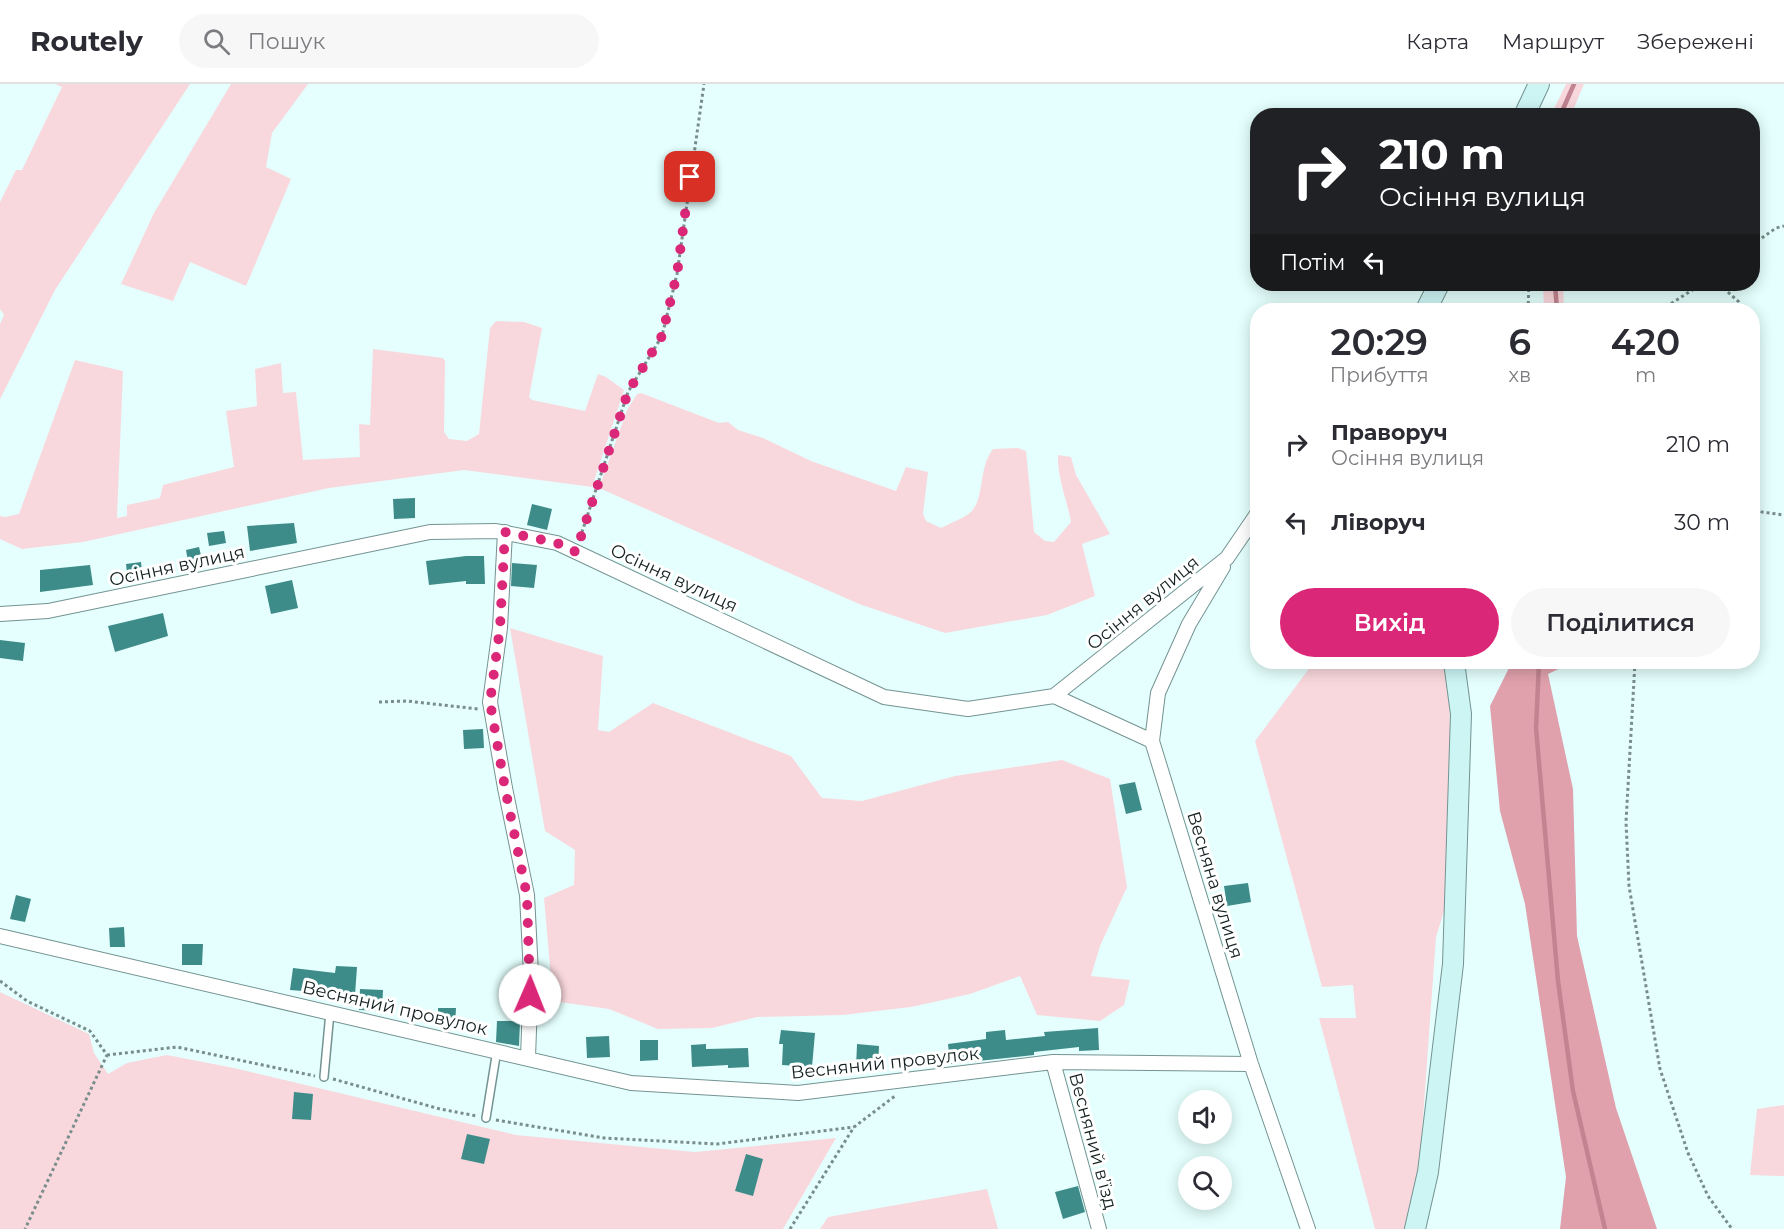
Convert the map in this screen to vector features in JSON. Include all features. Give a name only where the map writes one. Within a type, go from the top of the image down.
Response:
[{"type":"street","points":[[1528,108],[1539,84]]},
{"type":"street","name":"Осіння вулиця","points":[[0,614],[48,611],[430,532],[505,532],[557,543],[884,697],[968,709],[1054,696],[1227,558],[1250,524]]},
{"type":"street","points":[[505,532],[492,711],[527,896],[531,974],[528,1058]]},
{"type":"street","name":"Весняна вулиця","points":[[1227,558],[1189,624],[1158,693],[1152,741],[1251,1064],[1308,1229]]},
{"type":"street","points":[[1415,1229],[1428,1172],[1453,964],[1461,714],[1455,669]]},
{"type":"street","points":[[1054,696],[1152,741]]},
{"type":"street","name":"Весняний провулок","points":[[0,936],[643,1084],[798,1093],[1053,1062],[1251,1064]]},
{"type":"street","name":"Весняний в’їзд","points":[[1053,1062],[1099,1229]]},
{"type":"lane","points":[[324,1077],[330,1012]]},
{"type":"lane","points":[[486,1118],[497,1050]]},
{"type":"path","points":[[576,552],[628,392],[662,336],[677,274],[704,84]]},
{"type":"path","points":[[1760,239],[1776,228],[1784,226]]},
{"type":"path","points":[[1672,303],[1690,291]]},
{"type":"path","points":[[1726,291],[1740,303]]},
{"type":"path","points":[[1760,510],[1784,515]]},
{"type":"path","points":[[1635,669],[1626,822],[1629,886],[1660,1069],[1688,1153],[1708,1196],[1732,1229]]},
{"type":"path","points":[[380,702],[407,701],[492,711]]},
{"type":"path","points":[[0,981],[27,1001],[90,1031],[107,1055],[25,1229]]},
{"type":"path","points":[[790,1229],[854,1126],[916,1080]]},
{"type":"shaded area","points":[[55,84],[190,84],[55,290],[0,399],[0,324],[4,315],[0,309],[0,202],[16,170],[22,170],[62,87]]},
{"type":"shaded area","points":[[231,84],[308,84],[272,133],[266,167],[291,179],[246,286],[190,262],[173,301],[121,284],[154,213]]},
{"type":"shaded area","points":[[1566,84],[1584,84],[1574,108],[1554,108]]},
{"type":"shaded area","points":[[1543,291],[1563,291],[1564,303],[1544,303]]},
{"type":"shaded area","points":[[496,321],[524,322],[542,328],[529,397],[532,400],[585,411],[598,374],[624,390],[592,487],[464,470],[329,488],[83,542],[22,549],[0,539],[0,516],[19,514],[75,360],[123,371],[117,518],[127,516],[127,505],[160,498],[163,485],[234,467],[226,411],[257,406],[255,369],[281,363],[283,393],[296,392],[303,460],[360,457],[359,424],[370,425],[373,349],[443,358],[445,361],[444,432],[449,439],[467,441],[479,434],[490,328]]},
{"type":"shaded area","points":[[641,393],[719,423],[728,422],[738,430],[763,438],[811,461],[896,491],[906,467],[928,472],[923,514],[926,521],[941,528],[968,514],[975,506],[985,465],[993,449],[1018,448],[1026,451],[1034,532],[1045,541],[1054,542],[1071,522],[1061,480],[1058,455],[1071,457],[1076,475],[1110,534],[1082,544],[1095,596],[1047,615],[945,633],[859,604],[599,488],[627,410],[637,394]]},
{"type":"shaded area","points":[[510,628],[603,656],[598,730],[609,732],[653,703],[791,756],[822,798],[862,801],[955,776],[1062,760],[1110,779],[1127,887],[1100,946],[1091,976],[1130,980],[1124,1005],[1100,1021],[1037,1015],[1020,976],[970,994],[911,1007],[843,1015],[757,1017],[712,1028],[658,1029],[609,1009],[553,1001],[544,898],[574,885],[575,850],[545,831]]},
{"type":"shaded area","points":[[1309,669],[1447,669],[1451,746],[1446,851],[1450,892],[1436,937],[1420,1160],[1405,1229],[1375,1229],[1319,1018],[1356,1018],[1353,985],[1322,987],[1255,741]]},
{"type":"shaded area","points":[[1508,669],[1558,669],[1548,674],[1573,789],[1577,936],[1616,1108],[1657,1229],[1560,1229],[1566,1177],[1525,904],[1500,811],[1490,706]]},
{"type":"shaded area","points":[[0,992],[89,1034],[94,1053],[108,1074],[127,1063],[167,1055],[234,1068],[516,1135],[695,1152],[836,1138],[783,1229],[0,1229]]},
{"type":"shaded area","points":[[1784,1105],[1784,1176],[1750,1175],[1757,1109]]},
{"type":"shaded area","points":[[987,1189],[998,1229],[820,1229],[828,1217]]},
{"type":"building","points":[[415,498],[415,518],[394,519],[393,499]]},
{"type":"building","points":[[532,504],[552,509],[547,530],[527,525]]},
{"type":"building","points":[[294,523],[297,543],[250,551],[247,526]]},
{"type":"building","points":[[224,531],[226,543],[209,546],[207,533]]},
{"type":"building","points":[[199,547],[203,564],[189,567],[186,550]]},
{"type":"building","points":[[484,556],[485,584],[466,584],[466,581],[429,585],[426,561]]},
{"type":"building","points":[[141,562],[143,580],[128,582],[126,564]]},
{"type":"building","points":[[512,563],[537,565],[534,588],[511,586]]},
{"type":"building","points":[[90,565],[93,585],[40,592],[40,570]]},
{"type":"building","points":[[292,580],[298,608],[271,614],[265,586]]},
{"type":"building","points":[[163,613],[168,636],[115,652],[108,626]]},
{"type":"building","points":[[0,640],[25,643],[23,661],[0,658]]},
{"type":"building","points":[[483,729],[484,748],[464,749],[463,730]]},
{"type":"building","points":[[1135,782],[1142,810],[1126,814],[1119,785]]},
{"type":"building","points":[[1248,883],[1251,902],[1227,906],[1224,886]]},
{"type":"building","points":[[16,895],[31,899],[25,922],[10,919]]},
{"type":"building","points":[[124,927],[125,947],[110,947],[109,928]]},
{"type":"building","points":[[182,944],[203,944],[202,965],[182,965]]},
{"type":"building","points":[[336,966],[357,967],[355,995],[290,990],[293,968],[335,973]]},
{"type":"building","points":[[360,989],[383,990],[382,1011],[359,1010]]},
{"type":"building","points":[[438,1008],[456,1008],[455,1027],[438,1026]]},
{"type":"building","points":[[497,1021],[520,1021],[519,1046],[496,1042]]},
{"type":"building","points":[[1098,1028],[1099,1050],[1079,1051],[1079,1047],[1034,1052],[1034,1055],[950,1064],[948,1044],[986,1039],[986,1032],[1005,1030],[1006,1040],[1045,1036],[1044,1032]]},
{"type":"building","points":[[781,1030],[815,1033],[812,1067],[782,1065],[783,1044],[779,1044]]},
{"type":"building","points":[[609,1036],[610,1057],[587,1058],[586,1037]]},
{"type":"building","points":[[640,1040],[658,1040],[658,1060],[640,1061]]},
{"type":"building","points":[[706,1044],[706,1049],[748,1048],[749,1067],[728,1068],[728,1065],[692,1067],[691,1045]]},
{"type":"building","points":[[857,1044],[879,1046],[878,1069],[856,1068]]},
{"type":"building","points":[[294,1092],[313,1094],[311,1120],[292,1119]]},
{"type":"building","points":[[467,1134],[490,1139],[484,1164],[461,1159]]},
{"type":"building","points":[[746,1154],[763,1159],[753,1196],[735,1191]]},
{"type":"building","points":[[1078,1186],[1085,1212],[1063,1219],[1055,1192]]},
{"type":"waterway","points":[[1564,108],[1574,84]]},
{"type":"waterway","points":[[1556,291],[1556,303]]},
{"type":"waterway","points":[[1539,669],[1536,728],[1558,981],[1573,1091],[1605,1229]]},
{"type":"route","points":[[530,995],[527,896],[490,702],[500,628],[505,532],[557,543],[576,552],[628,392],[662,336],[677,274],[690,177]]}]
